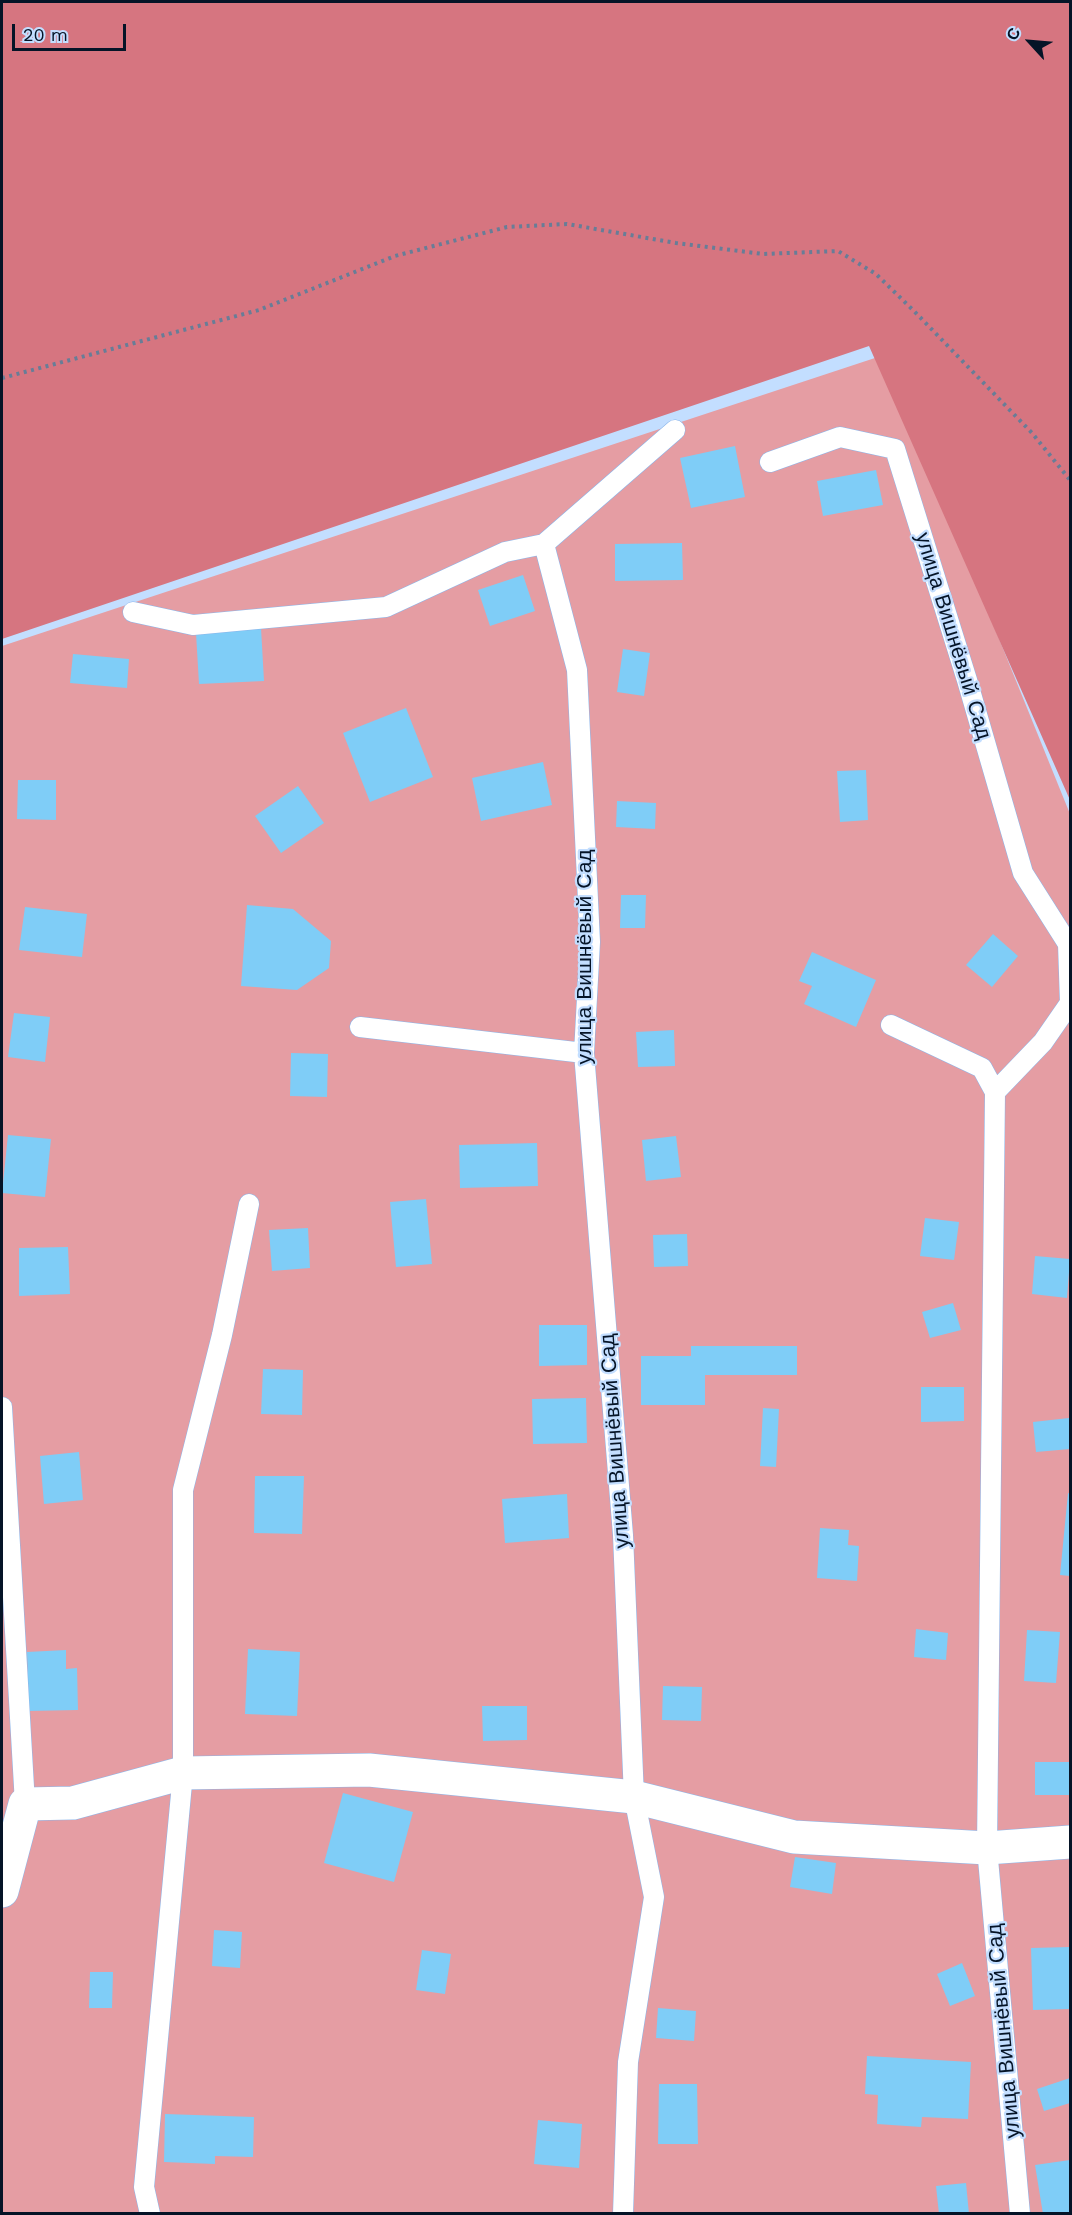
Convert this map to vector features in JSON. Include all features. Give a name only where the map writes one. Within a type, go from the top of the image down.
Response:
[{"type":"street","points":[[2,1891],[25,1804],[73,1803],[183,1773],[369,1770],[634,1797],[794,1836],[987,1848],[1071,1842]]},
{"type":"lane","points":[[134,612],[193,625],[386,607],[505,552],[544,544],[675,430]]},
{"type":"lane","name":"улица Вишнёвый Сад","points":[[770,462],[840,437],[895,448],[967,680],[1023,873],[1068,944],[1070,1003],[1043,1042],[995,1092],[987,1848],[1020,2214]]},
{"type":"lane","name":"улица Вишнёвый Сад","points":[[544,544],[578,670],[590,942],[584,1053],[623,1535],[634,1797],[654,1897],[628,2062],[623,2214]]},
{"type":"lane","points":[[891,1025],[982,1068],[995,1092]]},
{"type":"lane","points":[[360,1027],[584,1053]]},
{"type":"lane","points":[[150,2214],[144,2187],[183,1773],[183,1490],[222,1335],[249,1204]]},
{"type":"lane","points":[[2,1407],[25,1804]]},
{"type":"path","points":[[2,378],[259,310],[395,256],[507,227],[567,224],[676,243],[763,254],[838,251],[876,274],[914,311],[1032,433],[1071,480]]},
{"type":"shaded area","points":[[2,2],[1070,2],[1070,800],[869,346],[2,639]]},
{"type":"shaded area","points":[[884,355],[1070,814],[1070,2213],[2,2213],[2,646]]},
{"type":"building","points":[[735,446],[745,497],[691,508],[680,458]]},
{"type":"building","points":[[876,470],[883,505],[823,516],[817,481]]},
{"type":"building","points":[[682,543],[683,580],[615,581],[615,544]]},
{"type":"building","points":[[523,575],[535,611],[490,626],[478,590]]},
{"type":"building","points":[[261,628],[264,681],[199,684],[196,633]]},
{"type":"building","points":[[623,649],[650,653],[644,696],[617,692]]},
{"type":"building","points":[[73,654],[129,659],[127,688],[70,683]]},
{"type":"building","points":[[406,708],[433,777],[370,802],[343,733]]},
{"type":"building","points":[[543,762],[552,805],[481,821],[472,778]]},
{"type":"building","points":[[866,770],[868,820],[840,822],[837,771]]},
{"type":"building","points":[[18,780],[56,780],[56,820],[17,819]]},
{"type":"building","points":[[298,786],[324,823],[281,853],[255,816]]},
{"type":"building","points":[[617,801],[656,803],[655,829],[616,827]]},
{"type":"building","points":[[621,895],[646,895],[645,928],[620,928]]},
{"type":"building","points":[[247,905],[293,909],[331,941],[329,968],[297,990],[241,986]]},
{"type":"building","points":[[25,907],[87,914],[82,957],[19,950]]},
{"type":"building","points":[[993,934],[1018,956],[992,987],[966,965]]},
{"type":"building","points":[[812,952],[876,980],[856,1027],[804,1004],[812,986],[799,981]]},
{"type":"building","points":[[14,1013],[50,1017],[45,1062],[8,1057]]},
{"type":"building","points":[[674,1030],[675,1066],[638,1067],[636,1032]]},
{"type":"building","points":[[291,1053],[328,1054],[327,1097],[290,1096]]},
{"type":"building","points":[[8,1135],[51,1139],[45,1197],[2,1193]]},
{"type":"building","points":[[676,1136],[681,1177],[646,1181],[642,1140]]},
{"type":"building","points":[[537,1143],[538,1186],[460,1188],[459,1145]]},
{"type":"building","points":[[426,1199],[432,1264],[396,1267],[390,1202]]},
{"type":"building","points":[[925,1218],[959,1222],[954,1260],[920,1256]]},
{"type":"building","points":[[308,1228],[310,1268],[272,1271],[269,1230]]},
{"type":"building","points":[[687,1234],[688,1266],[654,1267],[653,1235]]},
{"type":"building","points":[[68,1247],[70,1294],[19,1296],[19,1248]]},
{"type":"building","points":[[1035,1256],[1070,1259],[1067,1298],[1032,1294]]},
{"type":"building","points":[[953,1303],[961,1330],[930,1338],[922,1312]]},
{"type":"building","points":[[539,1325],[587,1325],[587,1365],[539,1366]]},
{"type":"building","points":[[691,1346],[797,1346],[797,1375],[705,1375],[705,1405],[641,1405],[641,1356],[691,1356]]},
{"type":"building","points":[[263,1369],[303,1370],[302,1415],[261,1414]]},
{"type":"building","points":[[921,1387],[964,1387],[964,1421],[921,1422]]},
{"type":"building","points":[[586,1398],[587,1443],[533,1444],[532,1399]]},
{"type":"building","points":[[763,1408],[779,1409],[776,1467],[760,1466]]},
{"type":"building","points":[[1069,1418],[1070,1449],[1036,1452],[1033,1422]]},
{"type":"building","points":[[79,1452],[83,1500],[44,1504],[40,1456]]},
{"type":"building","points":[[255,1476],[304,1476],[302,1534],[254,1533]]},
{"type":"building","points":[[1068,1493],[1070,1494],[1070,1576],[1060,1575]]},
{"type":"building","points":[[567,1494],[569,1538],[505,1543],[502,1499]]},
{"type":"building","points":[[820,1528],[849,1530],[848,1545],[859,1546],[857,1581],[817,1578]]},
{"type":"building","points":[[916,1629],[948,1633],[946,1660],[914,1657]]},
{"type":"building","points":[[1027,1630],[1060,1632],[1056,1683],[1024,1681]]},
{"type":"building","points":[[248,1649],[300,1652],[297,1716],[245,1714]]},
{"type":"building","points":[[66,1650],[66,1669],[77,1668],[78,1710],[29,1711],[27,1652]]},
{"type":"building","points":[[663,1686],[702,1687],[701,1721],[662,1720]]},
{"type":"building","points":[[482,1706],[527,1706],[527,1740],[483,1741]]},
{"type":"building","points":[[1035,1762],[1070,1762],[1070,1795],[1035,1795]]},
{"type":"building","points":[[343,1793],[413,1812],[394,1882],[324,1863]]},
{"type":"building","points":[[795,1857],[836,1863],[832,1894],[790,1887]]},
{"type":"building","points":[[214,1930],[242,1932],[240,1968],[212,1966]]},
{"type":"building","points":[[1070,1947],[1070,2009],[1033,2010],[1031,1948]]},
{"type":"building","points":[[422,1950],[451,1954],[445,1994],[416,1990]]},
{"type":"building","points":[[962,1963],[975,1996],[950,2006],[937,1974]]},
{"type":"building","points":[[90,1972],[113,1972],[112,2008],[89,2008]]},
{"type":"building","points":[[658,2008],[696,2011],[694,2041],[656,2038]]},
{"type":"building","points":[[867,2056],[971,2062],[968,2119],[922,2117],[921,2127],[877,2124],[878,2095],[865,2094]]},
{"type":"building","points":[[1070,2078],[1070,2103],[1044,2111],[1037,2089]]},
{"type":"building","points":[[659,2084],[697,2084],[698,2144],[658,2144]]},
{"type":"building","points":[[165,2114],[254,2117],[253,2157],[215,2156],[215,2164],[164,2162]]},
{"type":"building","points":[[538,2120],[582,2124],[579,2168],[534,2164]]},
{"type":"building","points":[[1070,2160],[1070,2214],[1043,2214],[1035,2165]]},
{"type":"building","points":[[966,2183],[969,2214],[939,2214],[936,2186]]}]
